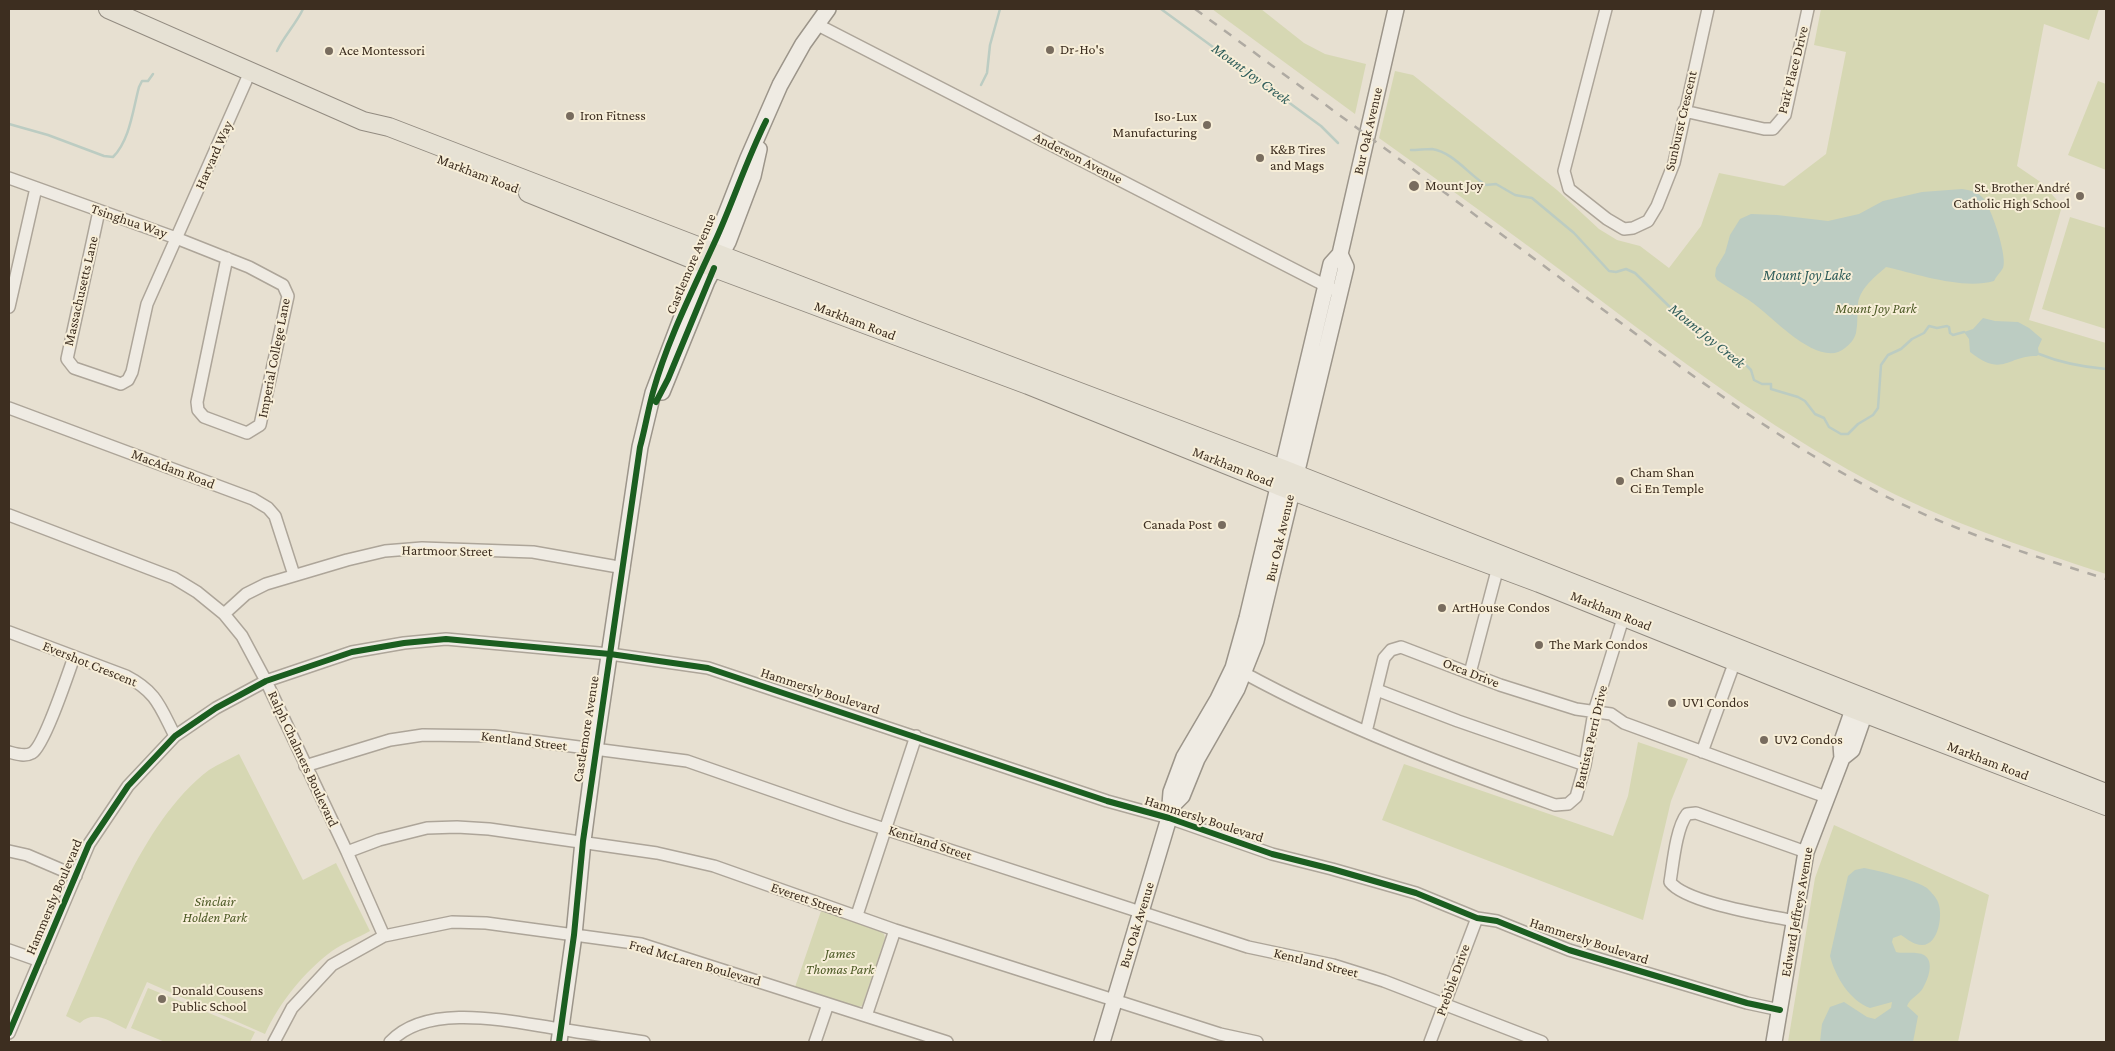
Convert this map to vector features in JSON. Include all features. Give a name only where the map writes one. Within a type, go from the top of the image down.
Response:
[{"type":"main road","name":"Markham Road","points":[[108,9],[363,121],[383,137],[712,259],[1028,385],[1287,479],[1626,610],[1861,704],[2106,806]]},
{"type":"main road","name":"Markham Road","points":[[1287,479],[1498,567],[1626,610],[1735,661],[1861,704],[2106,793]]},
{"type":"street","name":"Castlemore Avenue","points":[[559,1036],[574,935],[583,841],[595,750],[624,568],[640,447],[647,420],[668,379],[712,259],[717,237],[748,158],[766,121],[785,74],[816,24],[828,9]]},
{"type":"street","name":"Bur Oak Avenue","points":[[1170,813],[1182,796],[1197,759],[1237,689],[1256,641],[1326,286],[1331,264],[1340,254],[1396,9]]},
{"type":"street","name":"Sunburst Crescent","points":[[1606,9],[1564,171],[1569,189],[1607,219],[1624,229],[1633,228],[1648,221],[1657,206],[1674,163],[1708,9]]},
{"type":"street","name":"Park Place Drive","points":[[1684,112],[1764,129],[1773,128],[1784,115],[1808,9]]},
{"type":"street","name":"Anderson Avenue","points":[[816,24],[1340,294]]},
{"type":"street","name":"Harvard Way","points":[[176,238],[250,72]]},
{"type":"street","name":"Tsinghua Way","points":[[9,178],[99,212],[176,238],[249,267]]},
{"type":"street","points":[[9,306],[36,188]]},
{"type":"street","name":"Massachusetts Lane","points":[[99,212],[67,359],[74,368],[117,384],[121,384],[131,376],[147,304],[176,238]]},
{"type":"street","name":"Bur Oak Avenue","points":[[1102,1042],[1170,813],[1172,792],[1184,757],[1218,699],[1233,668],[1340,294],[1346,268],[1340,254]]},
{"type":"street","name":"Imperial College Lane","points":[[227,258],[197,402],[198,410],[204,416],[247,433],[255,430],[260,425],[288,296],[283,285],[249,267]]},
{"type":"street","name":"MacAdam Road","points":[[9,408],[253,499],[268,508],[275,516],[294,574]]},
{"type":"street","name":"Ralph Chalmers Boulevard","points":[[9,515],[174,578],[197,592],[224,614],[242,636],[266,681],[347,852],[384,936]]},
{"type":"street","name":"Hartmoor Street","points":[[224,614],[246,594],[266,584],[294,574],[385,551],[422,548],[533,552],[624,568]]},
{"type":"street","points":[[1470,673],[1498,567]]},
{"type":"street","name":"Battista Perri Drive","points":[[1244,673],[1366,732],[1439,763],[1555,805],[1568,804],[1576,797],[1585,765],[1594,712],[1626,610]]},
{"type":"street","name":"Evershot Crescent","points":[[9,632],[126,676],[142,684],[155,696],[175,736]]},
{"type":"street","name":"Hammersly Boulevard","points":[[9,1033],[89,844],[128,786],[175,736],[216,708],[266,681],[352,652],[404,643],[446,639],[610,654],[708,668],[1107,801],[1170,813],[1272,854],[1416,893],[1477,918],[1497,921],[1569,950],[1747,1003],[1780,1010]]},
{"type":"street","name":"Orca Drive","points":[[1377,690],[1384,658],[1391,650],[1401,647],[1500,685],[1576,708],[1611,714],[1624,723],[1826,797]]},
{"type":"street","points":[[9,752],[23,756],[36,749],[74,657]]},
{"type":"street","points":[[1702,752],[1735,661]]},
{"type":"street","points":[[1366,732],[1377,690],[1458,721],[1585,765]]},
{"type":"street","name":"Edward Jeffreys Avenue","points":[[1774,1042],[1806,852],[1842,758],[1841,744],[1861,704]]},
{"type":"street","name":"Kentland Street","points":[[305,766],[390,740],[423,735],[494,736],[687,762],[1248,947],[1333,965],[1384,981],[1542,1042]]},
{"type":"street","points":[[857,916],[916,736]]},
{"type":"street","points":[[1794,921],[1712,903],[1683,893],[1675,889],[1670,882],[1672,870],[1682,821],[1687,814],[1696,813],[1806,852]]},
{"type":"street","name":"Everett Street","points":[[347,852],[379,840],[426,828],[489,829],[657,853],[714,866],[895,930],[1220,1034],[1257,1042]]},
{"type":"street","points":[[9,851],[27,855],[76,876]]},
{"type":"street","name":"Prebble Drive","points":[[1430,1042],[1445,1006],[1457,966],[1477,918]]},
{"type":"street","name":"Fred McLaren Boulevard","points":[[274,1042],[292,1008],[332,965],[384,936],[452,922],[486,923],[641,944],[947,1042]]},
{"type":"street","points":[[866,1016],[895,930]]},
{"type":"street","points":[[9,950],[40,960]]},
{"type":"street","points":[[814,1042],[828,1004]]},
{"type":"street","points":[[390,1042],[396,1036],[425,1022],[448,1018],[492,1018],[559,1036],[644,1042]]},
{"type":"green space","points":[[1212,9],[1261,9],[1304,43],[1325,54],[1366,64],[1355,114]]},
{"type":"green space","name":"Mount Joy Park","points":[[1821,9],[2099,9],[2089,40],[2044,24],[2017,166],[2042,183],[2062,206],[2029,320],[2106,343],[2106,574],[1954,521],[1896,495],[1830,459],[1758,414],[1689,366],[1379,138],[1395,71],[1413,75],[1557,190],[1599,229],[1617,240],[1640,246],[1669,268],[1701,226],[1719,173],[1784,186],[1826,154],[1846,52],[1814,45]]},
{"type":"green space","points":[[2098,81],[2106,84],[2106,170],[2068,155]]},
{"type":"green space","points":[[2070,217],[2106,228],[2106,329],[2042,309]]},
{"type":"green space","points":[[1638,742],[1688,759],[1671,801],[1643,920],[1382,820],[1404,764],[1613,836],[1628,796]]},
{"type":"green space","name":"Sinclair Holden Park","points":[[239,754],[303,880],[336,863],[370,931],[336,948],[312,968],[277,1011],[265,1034],[147,982],[126,1029],[103,1018],[91,1017],[80,1023],[66,1016],[108,918],[143,850],[162,820],[184,792],[209,770]]},
{"type":"green space","points":[[1834,825],[1989,895],[1958,1042],[1788,1042],[1815,878]]},
{"type":"green space","name":"James Thomas Park","points":[[821,911],[877,929],[884,934],[885,938],[862,1006],[857,1007],[795,987]]},
{"type":"green space","name":"Donald Cousens Public School","points":[[148,988],[255,1032],[250,1042],[165,1042],[131,1028]]},
{"type":"water","name":"Mount Joy Lake","points":[[1962,189],[1974,192],[1983,198],[1994,221],[2001,243],[2004,262],[2003,268],[1994,281],[1968,284],[1926,277],[1886,267],[1862,292],[1858,303],[1857,329],[1853,340],[1845,348],[1835,353],[1812,348],[1799,341],[1753,303],[1717,280],[1715,276],[1716,268],[1725,253],[1730,235],[1740,219],[1751,214],[1828,221],[1859,214],[1883,201],[1922,192]]},
{"type":"water","points":[[1983,318],[1995,321],[2018,322],[2029,328],[2042,339],[2038,348],[2039,354],[1998,365],[1981,360],[1970,352],[1969,339],[1964,332],[1973,329]]},
{"type":"water","points":[[1864,868],[1897,876],[1922,885],[1934,895],[1939,905],[1939,927],[1928,944],[1916,944],[1901,935],[1893,938],[1892,942],[1896,952],[1924,955],[1930,966],[1925,984],[1907,1006],[1918,1016],[1913,1042],[1820,1042],[1822,1024],[1830,1007],[1844,1002],[1867,1017],[1875,1019],[1891,1008],[1892,1002],[1870,1008],[1856,1000],[1844,987],[1830,956],[1848,876],[1855,870]]},
{"type":"waterway","name":"Mount Joy Creek","points":[[277,51],[303,9]]},
{"type":"waterway","name":"Mount Joy Creek","points":[[981,85],[987,73],[990,45],[1000,9]]},
{"type":"waterway","name":"Mount Joy Creek","points":[[1161,9],[1321,126],[1338,143]]},
{"type":"waterway","name":"Mount Joy Creek","points":[[9,124],[48,135],[104,156],[113,157],[119,150],[127,133],[139,87],[142,81],[148,81],[153,74]]},
{"type":"waterway","name":"Mount Joy Creek","points":[[1411,150],[1432,149],[1440,151],[1454,159],[1486,185],[1496,184],[1515,195],[1532,198],[1574,233],[1609,271],[1616,272],[1626,269],[1635,273],[1674,311],[1746,365],[1751,370],[1754,380],[1762,384],[1771,384],[1771,389],[1805,401],[1815,414],[1824,418],[1829,427],[1841,434],[1848,434],[1858,424],[1873,415],[1878,408],[1881,365],[1888,355],[1901,349],[1912,339],[1924,333],[1929,326],[1937,328],[1947,326],[1953,335],[1964,332]]},
{"type":"waterway","name":"Mount Joy Creek","points":[[2039,354],[2072,364],[2106,369]]},
{"type":"railway","points":[[1195,9],[1714,391],[1828,465],[1897,502],[1955,527],[1985,539],[2106,579]]},
{"type":"cycle path","points":[[559,1042],[574,935],[583,841],[640,447],[653,392],[666,352],[766,121]]},
{"type":"cycle path","points":[[656,402],[668,379],[714,268]]},
{"type":"cycle path","points":[[9,1033],[89,844],[128,786],[175,736],[216,708],[266,681],[352,652],[404,643],[446,639],[610,654],[708,668],[1107,801],[1169,818],[1272,854],[1416,893],[1477,918],[1497,921],[1569,950],[1747,1003],[1780,1010]]},
{"type":"place","name":"Dr-Ho's","points":[[1050,50]]},
{"type":"place","name":"Ace Montessori","points":[[329,51]]},
{"type":"place","name":"Iron Fitness","points":[[570,116]]},
{"type":"place","name":"Iso-Lux Manufacturing","points":[[1207,125]]},
{"type":"place","name":"K&B Tires and Mags","points":[[1260,158]]},
{"type":"place","name":"Mount Joy","points":[[1414,186]]},
{"type":"place","name":"St. Brother André Catholic High School","points":[[2080,196]]},
{"type":"place","name":"Cham Shan Ci En Temple","points":[[1620,481]]},
{"type":"place","name":"Canada Post","points":[[1222,525]]},
{"type":"place","name":"ArtHouse Condos","points":[[1442,608]]},
{"type":"place","name":"The Mark Condos","points":[[1539,645]]},
{"type":"place","name":"UV1 Condos","points":[[1672,703]]},
{"type":"place","name":"UV2 Condos","points":[[1764,740]]},
{"type":"place","name":"Donald Cousens Public School","points":[[162,999]]}]
